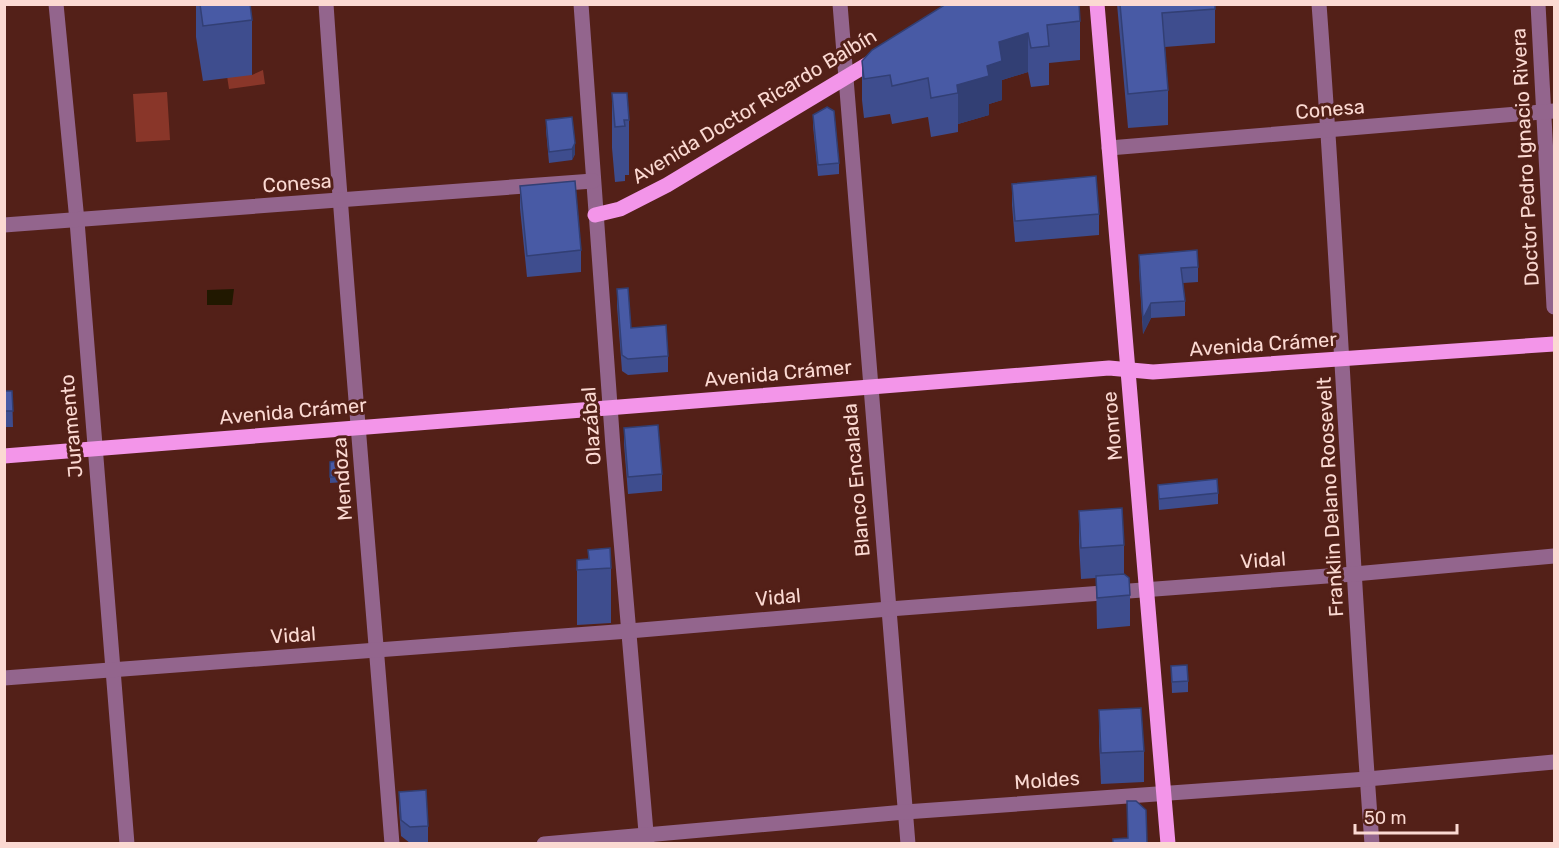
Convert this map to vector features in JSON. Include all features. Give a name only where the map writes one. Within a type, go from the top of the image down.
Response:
[{"type":"main road","name":"Monroe","points":[[1097,4],[1168,843]]},
{"type":"main road","name":"Avenida Doctor Ricardo Balbín","points":[[596,215],[641,200],[890,50]]},
{"type":"main road","name":"Avenida Crámer","points":[[4,456],[1109,368],[1153,372],[1554,344]]},
{"type":"street","name":"Juramento","points":[[56,4],[127,843]]},
{"type":"street","name":"Mendoza","points":[[326,4],[339,201],[392,843]]},
{"type":"street","name":"Olazábal","points":[[582,4],[610,408],[646,840]]},
{"type":"street","name":"Blanco Encalada","points":[[840,4],[869,386],[908,843]]},
{"type":"street","name":"Franklin Delano Roosevelt","points":[[1319,4],[1372,843]]},
{"type":"street","name":"Doctor Pedro Ignacio Rivera","points":[[1538,4],[1548,112],[1554,307]]},
{"type":"street","name":"Conesa","points":[[1109,148],[1548,112]]},
{"type":"street","name":"Conesa","points":[[4,225],[593,181]]},
{"type":"street","name":"Vidal","points":[[4,678],[1354,574],[1554,556]]},
{"type":"street","name":"Moldes","points":[[544,843],[646,840],[905,812],[1367,779],[1554,762]]},
{"type":"shaded area","points":[[218,17],[252,75],[263,70],[265,84],[229,89]]},
{"type":"shaded area","points":[[167,92],[170,140],[136,142],[133,94]]},
{"type":"shaded area","points":[[234,289],[232,305],[207,305],[207,290]]},
{"type":"building","points":[[200,4],[250,4],[252,20],[203,26]]},
{"type":"building","points":[[946,4],[1079,4],[1080,21],[1047,25],[1049,46],[1031,48],[1028,33],[999,42],[1002,61],[987,66],[989,76],[957,85],[958,93],[931,98],[928,78],[892,86],[890,75],[864,79],[862,61],[872,50]]},
{"type":"building","points":[[1120,4],[1215,4],[1215,9],[1162,13],[1168,90],[1128,94]]},
{"type":"building","points":[[612,93],[627,93],[629,120],[624,120],[625,126],[615,127]]},
{"type":"building","points":[[827,107],[834,111],[839,163],[818,165],[813,115]]},
{"type":"building","points":[[572,117],[575,143],[572,149],[549,152],[546,120]]},
{"type":"building","points":[[1096,176],[1099,214],[1015,221],[1012,184]]},
{"type":"building","points":[[575,181],[581,250],[527,256],[520,186]]},
{"type":"building","points":[[1197,250],[1198,267],[1181,268],[1185,301],[1151,303],[1143,319],[1139,255]]},
{"type":"building","points":[[628,288],[631,328],[666,325],[668,356],[628,359],[622,355],[617,289]]},
{"type":"building","points":[[4,391],[12,391],[13,411],[4,411]]},
{"type":"building","points":[[658,425],[662,474],[628,477],[624,428]]},
{"type":"building","points":[[338,461],[344,469],[345,477],[330,477],[330,462]]},
{"type":"building","points":[[1217,479],[1218,493],[1159,499],[1158,485]]},
{"type":"building","points":[[1122,508],[1124,545],[1081,548],[1079,511]]},
{"type":"building","points":[[610,548],[611,568],[577,570],[577,560],[589,559],[588,550]]},
{"type":"building","points":[[1124,574],[1129,578],[1130,595],[1097,598],[1096,576]]},
{"type":"building","points":[[1187,665],[1188,681],[1172,682],[1171,666]]},
{"type":"building","points":[[1141,708],[1144,751],[1101,753],[1099,710]]},
{"type":"building","points":[[426,790],[428,826],[410,827],[401,820],[399,792]]},
{"type":"building","points":[[1127,801],[1136,801],[1146,810],[1147,843],[1113,843],[1113,839],[1128,838]]}]
